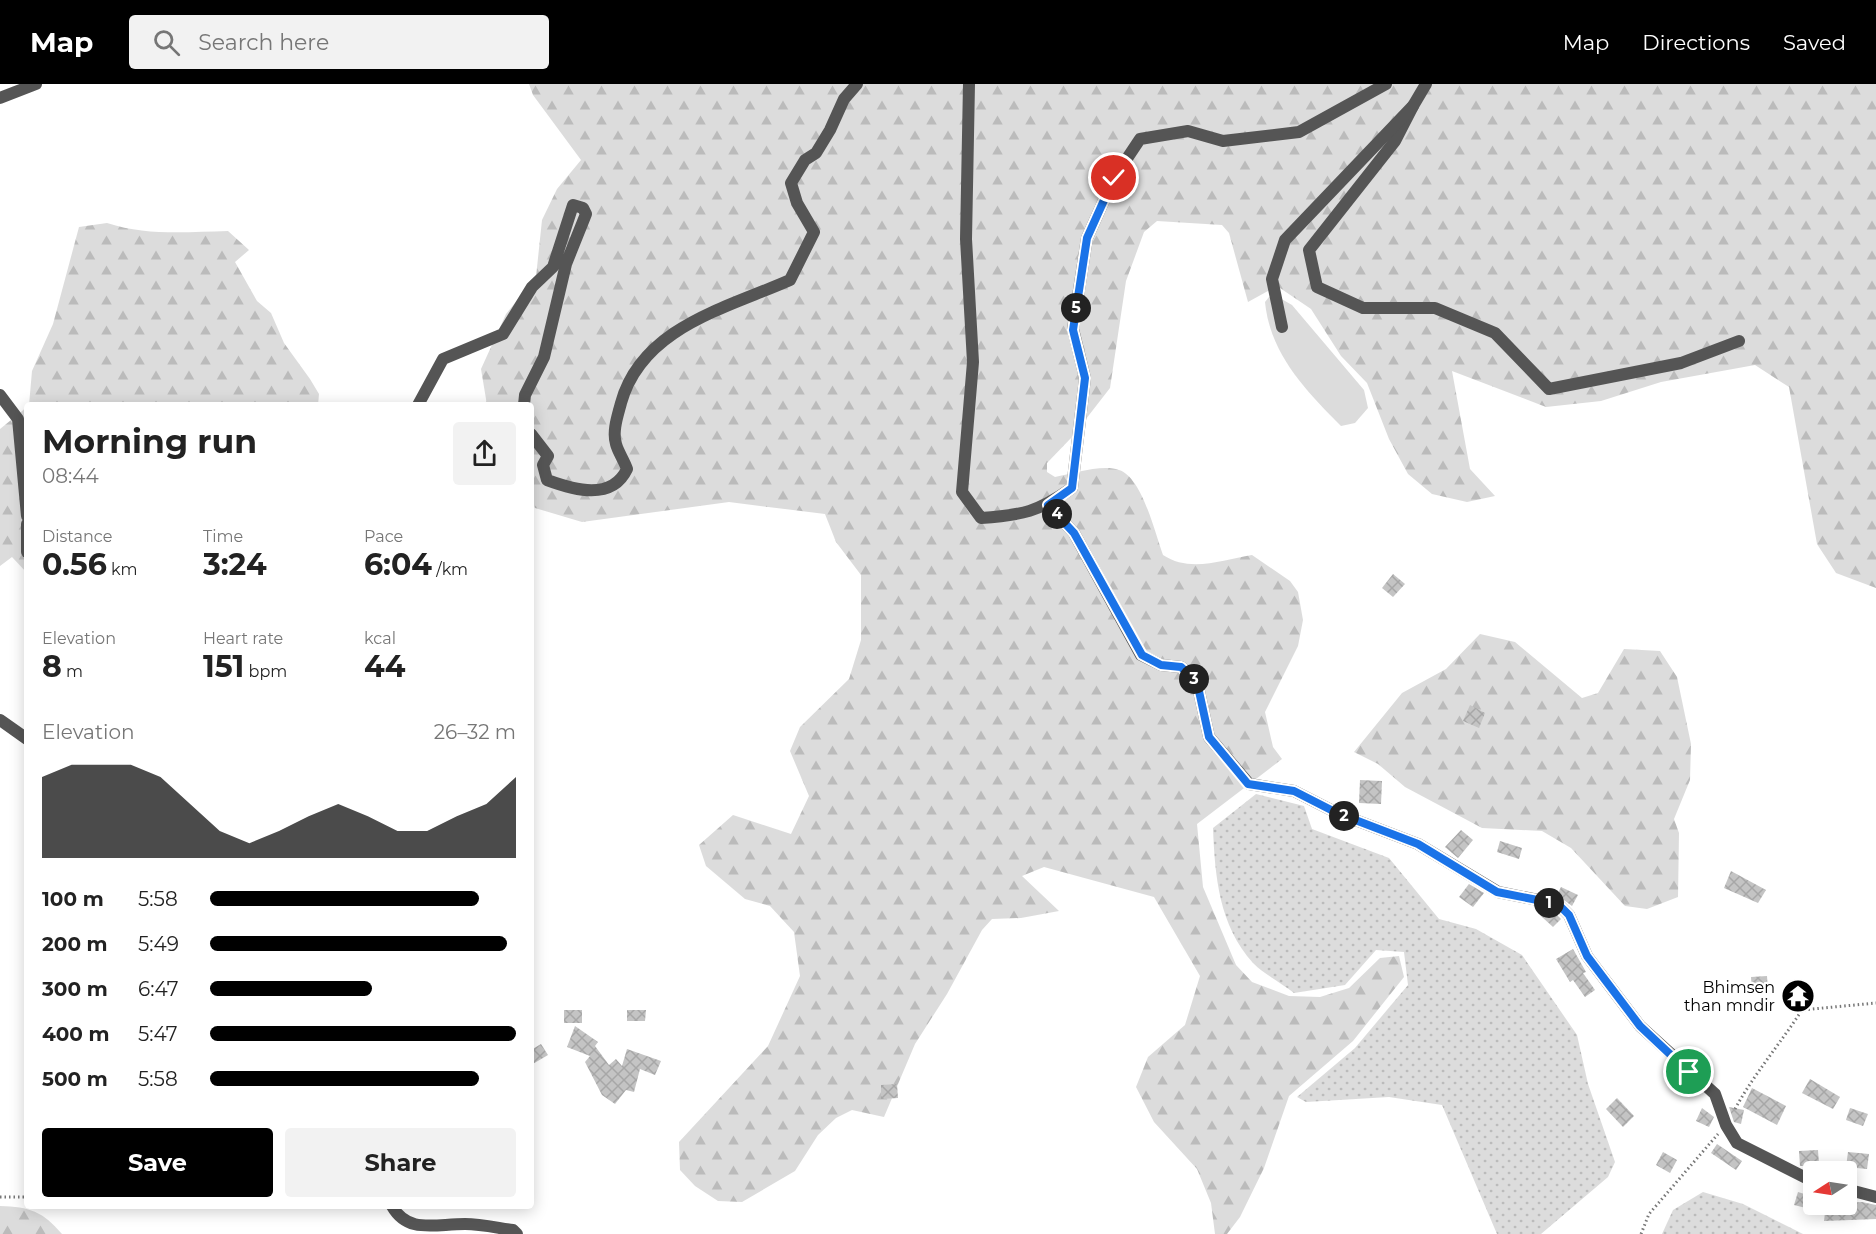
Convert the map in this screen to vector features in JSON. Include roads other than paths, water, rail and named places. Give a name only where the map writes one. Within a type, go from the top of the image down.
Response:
[{"type":"street","points":[[0,98],[36,84]]},
{"type":"street","points":[[534,438],[548,456],[543,465],[547,480],[570,489],[605,490],[623,478],[627,469],[616,444],[615,433],[625,387],[633,371],[672,333],[693,321],[790,280],[814,232],[797,203],[791,183],[805,160],[816,153],[830,130],[844,99],[857,84]]},
{"type":"street","points":[[969,84],[966,239],[973,362],[962,492],[981,519],[1021,516],[1048,505],[1072,488],[1085,378],[1073,330],[1087,238],[1114,178],[1140,139],[1188,131],[1223,141],[1299,132],[1386,84]]},
{"type":"street","points":[[1426,84],[1395,141],[1309,250],[1317,287],[1362,308],[1435,308],[1495,333],[1550,389],[1681,363],[1739,341]]},
{"type":"street","points":[[1282,327],[1272,279],[1285,240],[1413,106]]},
{"type":"street","points":[[420,402],[443,359],[503,334],[532,287],[553,267],[573,205],[584,208],[586,214],[566,264],[544,357],[525,395],[524,402]]},
{"type":"street","points":[[0,395],[18,419],[24,484]]},
{"type":"street","points":[[1048,505],[1074,533],[1142,655],[1161,665],[1181,667],[1197,682],[1209,737],[1248,784],[1294,791],[1337,813],[1418,844],[1497,892],[1558,904],[1569,915],[1587,956],[1640,1026],[1715,1094],[1726,1125],[1737,1143],[1803,1176]]},
{"type":"street","points":[[0,720],[24,737]]},
{"type":"street","points":[[1857,1192],[1876,1197]]},
{"type":"street","points":[[394,1209],[405,1226],[414,1231],[465,1224],[513,1230],[517,1234]]},
{"type":"place","name":"Bhimsen than mndir","points":[[1798,996]]}]
